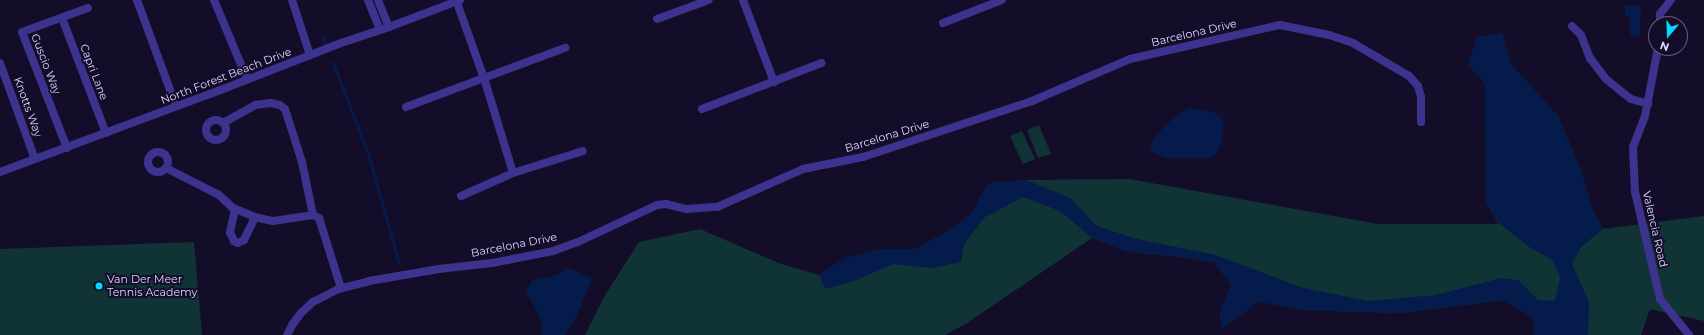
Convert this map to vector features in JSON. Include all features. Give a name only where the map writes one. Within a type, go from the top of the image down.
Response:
[{"type":"street","points":[[136,0],[176,106]]},
{"type":"street","points":[[214,0],[247,79]]},
{"type":"street","points":[[292,0],[310,55]]},
{"type":"street","points":[[368,0],[380,30]]},
{"type":"street","points":[[378,0],[389,27]]},
{"type":"street","points":[[457,0],[484,78],[513,173]]},
{"type":"street","name":"North Forest Beach Drive","points":[[0,172],[67,148],[310,55],[389,27],[457,0]]},
{"type":"street","points":[[657,19],[672,15],[709,0]]},
{"type":"street","points":[[743,0],[774,82]]},
{"type":"street","points":[[943,23],[1002,0]]},
{"type":"street","points":[[1660,16],[1671,0]]},
{"type":"street","name":"Guscio Way","points":[[67,148],[22,32],[88,8]]},
{"type":"street","name":"Capri Lane","points":[[62,18],[106,133]]},
{"type":"street","name":"Barcelona Drive","points":[[287,335],[301,313],[313,302],[341,288],[369,281],[439,269],[492,263],[553,251],[578,242],[656,205],[666,204],[686,209],[717,207],[803,169],[862,157],[1032,101],[1130,59],[1280,25],[1328,35],[1354,43],[1409,76],[1418,86],[1421,97],[1422,122]]},
{"type":"street","points":[[1572,26],[1581,35],[1590,58],[1606,79],[1631,99],[1648,104]]},
{"type":"street","points":[[406,107],[565,48]]},
{"type":"street","name":"Valencia Road","points":[[1657,56],[1648,104],[1633,147],[1635,192],[1660,299],[1689,335]]},
{"type":"street","name":"Knotts Way","points":[[0,63],[36,159]]},
{"type":"street","points":[[702,109],[822,63]]},
{"type":"street","points":[[223,123],[255,105],[271,103],[280,105],[285,110],[302,162],[313,215]]},
{"type":"street","points":[[461,196],[513,173],[583,151]]},
{"type":"street","points":[[166,168],[219,195],[236,209],[255,217],[273,221],[313,215],[319,218],[341,288]]},
{"type":"street","points":[[236,209],[230,232],[234,241],[238,243],[244,240],[255,217]]},
{"type":"green space","points":[[1502,33],[1511,64],[1558,116],[1581,171],[1592,208],[1602,229],[1704,216],[1704,321],[1650,309],[1641,335],[1535,335],[1532,317],[1504,300],[1401,313],[1302,310],[1259,301],[1222,329],[1220,314],[1231,285],[1215,263],[1191,258],[1129,252],[1092,238],[967,323],[945,335],[585,335],[604,297],[639,242],[700,229],[781,264],[819,275],[845,258],[882,249],[915,249],[943,234],[970,215],[989,183],[1026,180],[1129,179],[1378,224],[1499,224],[1486,203],[1485,83],[1468,64],[1478,37]]},
{"type":"green space","points":[[1039,125],[1051,154],[1038,158],[1027,130]]},
{"type":"green space","points":[[1022,131],[1035,159],[1023,164],[1010,136]]},
{"type":"green space","name":"Van Der Meer Tennis Academy","points":[[194,242],[202,335],[0,335],[0,249]]},
{"type":"water","points":[[1625,5],[1641,6],[1640,36],[1630,35],[1630,17],[1625,16]]},
{"type":"water","points":[[1502,33],[1511,64],[1558,116],[1581,171],[1592,208],[1602,230],[1581,247],[1572,264],[1589,302],[1588,335],[1535,335],[1532,317],[1504,300],[1401,313],[1302,310],[1259,301],[1222,329],[1220,314],[1231,285],[1215,263],[1191,258],[1129,252],[1092,238],[1060,211],[1023,197],[985,217],[964,244],[961,262],[931,268],[893,264],[857,280],[825,289],[819,275],[845,258],[882,249],[915,249],[943,234],[970,215],[989,183],[1026,180],[1070,198],[1097,226],[1137,239],[1216,255],[1303,288],[1368,301],[1436,295],[1501,278],[1518,280],[1538,300],[1555,301],[1560,277],[1552,260],[1529,247],[1500,224],[1486,203],[1485,83],[1468,64],[1478,37]]},
{"type":"water","points":[[1189,108],[1209,111],[1221,116],[1224,123],[1222,142],[1216,154],[1211,158],[1166,158],[1149,151],[1153,140],[1161,130],[1171,120]]},
{"type":"water","points":[[570,268],[592,279],[579,311],[566,335],[540,335],[543,326],[535,307],[525,292],[533,280],[553,276]]},
{"type":"waterway","points":[[324,36],[326,44]]},
{"type":"waterway","points":[[333,62],[369,155],[399,262]]},
{"type":"place","name":"Van Der Meer Tennis Academy","points":[[99,286]]}]
